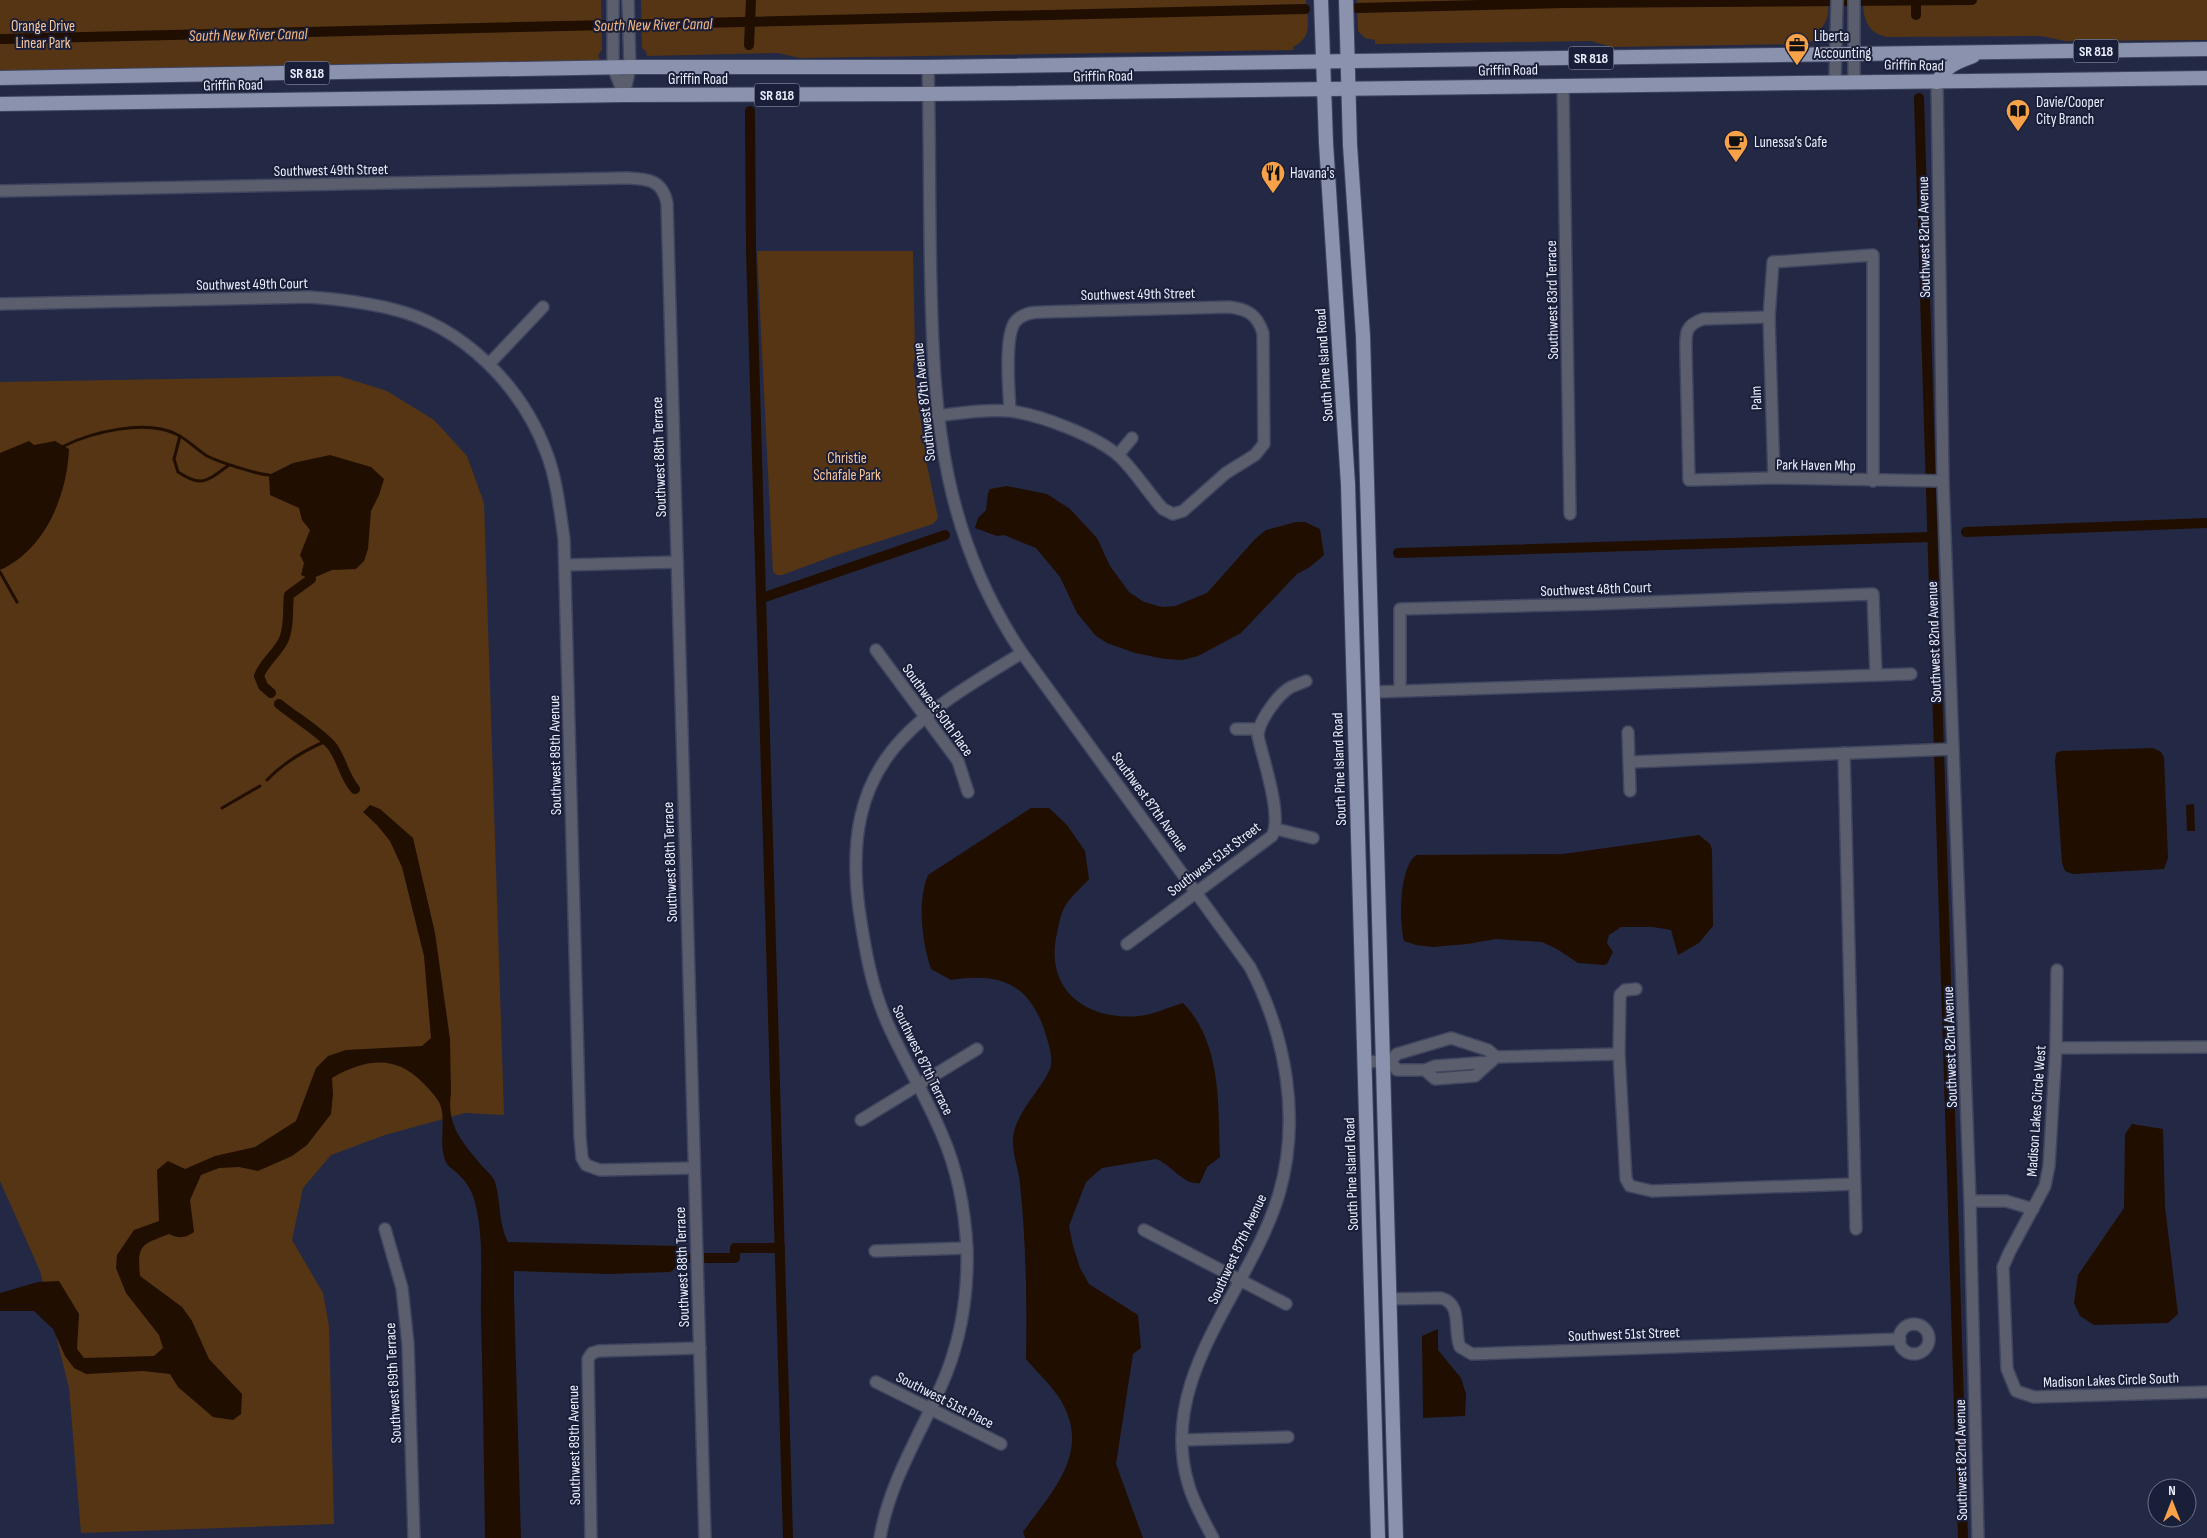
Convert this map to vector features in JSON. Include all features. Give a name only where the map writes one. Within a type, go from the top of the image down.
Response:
[{"type":"main road","name":"South Pine Island Road","points":[[1322,0],[1324,90],[1348,484],[1378,1538]]},
{"type":"main road","points":[[1346,0],[1348,89],[1363,336],[1376,813],[1386,1061],[1389,1299],[1396,1538]]},
{"type":"main road","name":"Griffin Road","points":[[0,78],[630,67],[928,67],[2207,49]]},
{"type":"main road","points":[[1937,82],[1946,68],[1954,63],[1985,52]]},
{"type":"main road","name":"Griffin Road","points":[[0,104],[624,95],[1324,90],[1835,81],[1937,82],[2207,78]]},
{"type":"main road","points":[[1357,813],[1376,813]]},
{"type":"street","points":[[612,0],[613,68],[624,95]]},
{"type":"street","points":[[624,95],[630,67],[628,0]]},
{"type":"street","points":[[1835,81],[1837,0]]},
{"type":"street","points":[[1854,0],[1854,81]]},
{"type":"street","name":"Southwest 87th Avenue","points":[[928,67],[931,313],[937,416],[946,472],[968,547],[993,605],[1022,653],[1236,946],[1260,986],[1278,1034],[1287,1080],[1288,1126],[1279,1193],[1266,1230],[1191,1379],[1184,1406],[1182,1440],[1188,1484],[1213,1538]]},
{"type":"street","name":"Southwest 82nd Avenue","points":[[1937,82],[1948,750],[1970,1200],[1978,1538]]},
{"type":"street","name":"Southwest 83rd Terrace","points":[[1563,86],[1570,514]]},
{"type":"street","name":"Southwest 49th Street","points":[[0,191],[626,178],[644,178],[660,187]]},
{"type":"street","name":"Southwest 88th Terrace","points":[[660,187],[664,192],[667,203],[705,1538]]},
{"type":"street","name":"Palm","points":[[1774,478],[1769,317],[1773,262],[1873,255],[1873,481]]},
{"type":"street","name":"Southwest 49th Court","points":[[0,304],[309,297],[354,301],[394,309],[420,319],[446,332],[489,364]]},
{"type":"street","points":[[489,364],[543,307]]},
{"type":"street","name":"Southwest 49th Street","points":[[1010,411],[1009,337],[1015,322],[1020,317],[1038,312],[1228,307],[1247,310],[1255,316],[1263,333],[1265,438],[1261,450],[1217,480],[1190,506],[1173,514],[1163,509],[1118,455]]},
{"type":"street","name":"Park Haven Mhp","points":[[1769,317],[1703,319],[1694,322],[1688,328],[1686,354],[1689,480],[1774,478],[1943,481]]},
{"type":"street","name":"Southwest 89th Avenue","points":[[489,364],[514,393],[527,413],[547,454],[560,508],[565,565],[582,1158],[586,1164],[600,1170],[694,1168]]},
{"type":"street","points":[[937,416],[1010,411],[1064,426],[1118,455],[1132,438]]},
{"type":"street","points":[[565,565],[677,562]]},
{"type":"street","name":"Southwest 48th Court","points":[[1400,690],[1400,609],[1873,594],[1876,675]]},
{"type":"street","name":"Southwest 50th Place","points":[[876,650],[958,761],[968,792]]},
{"type":"street","name":"Southwest 87th Terrace","points":[[880,1538],[891,1494],[948,1370],[959,1331],[966,1288],[967,1248],[962,1199],[951,1157],[940,1129],[889,1028],[868,962],[857,894],[856,853],[861,816],[867,795],[877,772],[905,734],[925,716],[954,695],[1022,653]]},
{"type":"street","points":[[1373,692],[1911,674]]},
{"type":"street","points":[[1236,729],[1258,729],[1260,722],[1282,694],[1306,681]]},
{"type":"street","name":"Southwest 51st Street","points":[[1127,944],[1265,843],[1276,829],[1276,814],[1258,729]]},
{"type":"street","points":[[1628,732],[1630,791]]},
{"type":"street","points":[[1630,762],[1948,750]]},
{"type":"street","points":[[1844,753],[1856,1229]]},
{"type":"street","points":[[1276,829],[1313,838]]},
{"type":"street","name":"Madison Lakes Circle West","points":[[2016,1391],[2008,1369],[2003,1267],[2045,1186],[2050,1166],[2056,1048],[2057,970]]},
{"type":"street","points":[[1636,989],[1625,990],[1620,995],[1619,1054],[1626,1179],[1630,1186],[1652,1191],[1854,1184]]},
{"type":"street","points":[[1364,1062],[1386,1061],[1397,1054],[1451,1038],[1488,1050],[1494,1059]]},
{"type":"street","points":[[1460,1078],[1461,1064],[1468,1044]]},
{"type":"street","points":[[2056,1048],[2207,1047]]},
{"type":"street","points":[[862,1120],[977,1049]]},
{"type":"street","points":[[1386,1061],[1397,1070],[1425,1070],[1435,1066],[1494,1059],[1619,1054]]},
{"type":"street","points":[[1425,1070],[1435,1079],[1475,1076],[1494,1059]]},
{"type":"street","points":[[1970,1200],[2006,1200],[2032,1209]]},
{"type":"street","name":"Southwest 89th Terrace","points":[[385,1228],[402,1288],[408,1344],[414,1538]]},
{"type":"street","points":[[1144,1230],[1286,1304]]},
{"type":"street","points":[[875,1251],[967,1248]]},
{"type":"street","name":"Southwest 51st Street","points":[[1389,1299],[1441,1298],[1448,1300],[1455,1309],[1457,1340],[1460,1347],[1472,1354],[1900,1339]]},
{"type":"street","name":"Southwest 89th Avenue","points":[[591,1538],[588,1360],[592,1353],[599,1351],[700,1348]]},
{"type":"street","name":"Southwest 51st Place","points":[[876,1382],[1000,1444]]},
{"type":"street","name":"Madison Lakes Circle South","points":[[2016,1391],[2034,1397],[2207,1392]]},
{"type":"street","points":[[1182,1440],[1288,1437]]},
{"type":"green space","name":"Orange Drive Linear Park","points":[[0,0],[601,0],[602,49],[598,56],[600,59],[595,61],[0,71]]},
{"type":"green space","points":[[641,0],[1306,0],[1308,27],[1304,38],[1293,47],[1294,50],[800,58],[778,53],[647,56],[646,51],[642,48]]},
{"type":"green space","points":[[1357,0],[1828,0],[1828,9],[1826,21],[1818,32],[1821,37],[1802,44],[1612,47],[1591,41],[1375,44],[1375,40],[1365,38],[1358,31]]},
{"type":"green space","points":[[1863,0],[2207,0],[2207,40],[2065,41],[2041,36],[1887,37],[1875,32],[1868,24],[1865,19]]},
{"type":"green space","name":"Christie Schafale Park","points":[[757,251],[913,251],[915,357],[913,365],[927,465],[938,518],[933,524],[836,555],[782,575],[777,575],[773,572]]},
{"type":"green space","points":[[339,376],[387,391],[434,420],[467,456],[484,503],[504,1115],[465,1113],[385,1135],[331,1155],[303,1188],[292,1240],[323,1293],[329,1326],[334,1524],[81,1533],[69,1388],[40,1271],[0,1181],[0,382]]},
{"type":"shaded area","points":[[29,441],[34,445],[55,441],[69,449],[64,485],[51,520],[41,535],[16,561],[0,570],[0,453]]},
{"type":"shaded area","points":[[330,455],[371,467],[384,479],[371,511],[368,549],[364,561],[356,569],[332,570],[311,579],[301,575],[304,563],[300,555],[310,530],[302,520],[299,508],[270,495],[269,475],[293,463]]},
{"type":"shaded area","points":[[1007,486],[1047,494],[1070,509],[1097,538],[1110,566],[1129,592],[1144,602],[1162,607],[1175,606],[1207,593],[1255,539],[1266,530],[1296,522],[1305,522],[1320,529],[1324,555],[1310,567],[1297,574],[1241,633],[1198,656],[1183,660],[1165,659],[1135,653],[1107,643],[1096,636],[1077,613],[1060,577],[1036,548],[1004,535],[997,536],[975,528],[978,518],[986,510],[990,489]]},
{"type":"shaded area","points":[[2153,748],[2161,752],[2164,757],[2168,858],[2164,869],[2073,874],[2065,871],[2062,863],[2056,753],[2061,751]]},
{"type":"shaded area","points":[[2194,804],[2195,831],[2187,831],[2186,805]]},
{"type":"shaded area","points":[[370,805],[380,809],[413,838],[435,933],[450,1039],[451,1115],[463,1142],[494,1180],[503,1227],[508,1242],[677,1246],[680,1254],[679,1264],[670,1272],[609,1274],[514,1271],[521,1538],[485,1538],[481,1243],[474,1199],[461,1176],[448,1165],[444,1157],[442,1142],[443,1118],[440,1104],[423,1083],[402,1067],[379,1062],[356,1067],[332,1078],[331,1114],[307,1145],[292,1156],[258,1171],[239,1167],[219,1168],[201,1175],[190,1200],[194,1232],[182,1237],[169,1234],[147,1244],[140,1252],[140,1276],[182,1307],[192,1321],[209,1359],[242,1394],[241,1414],[233,1420],[213,1417],[178,1387],[170,1374],[143,1371],[86,1374],[74,1368],[65,1356],[53,1329],[34,1311],[0,1311],[0,1293],[38,1282],[59,1281],[79,1314],[77,1349],[84,1358],[154,1356],[163,1348],[159,1335],[126,1293],[116,1268],[117,1255],[134,1230],[159,1221],[157,1170],[168,1161],[185,1169],[215,1156],[255,1147],[296,1121],[316,1068],[328,1056],[346,1050],[422,1046],[431,1038],[424,956],[402,867],[390,841],[363,812]]},
{"type":"shaded area","points":[[1031,808],[1049,808],[1067,825],[1085,851],[1089,879],[1072,896],[1064,908],[1057,933],[1055,953],[1057,970],[1063,985],[1073,997],[1086,1007],[1102,1013],[1119,1016],[1139,1016],[1155,1013],[1183,1003],[1196,1019],[1205,1037],[1215,1076],[1218,1096],[1220,1157],[1207,1167],[1200,1183],[1188,1181],[1156,1159],[1102,1168],[1086,1182],[1069,1226],[1080,1268],[1089,1284],[1138,1315],[1141,1348],[1133,1354],[1116,1464],[1143,1538],[1025,1538],[1023,1532],[1057,1485],[1065,1468],[1071,1452],[1072,1434],[1068,1416],[1058,1396],[1026,1359],[1024,1228],[1019,1179],[1013,1148],[1014,1133],[1021,1114],[1050,1069],[1050,1050],[1038,1015],[1021,992],[998,980],[968,978],[951,980],[931,969],[923,935],[923,897],[928,875]]},
{"type":"shaded area","points":[[1699,835],[1710,844],[1712,850],[1713,926],[1699,943],[1678,955],[1671,930],[1653,927],[1621,927],[1609,935],[1607,943],[1613,952],[1607,964],[1604,965],[1578,963],[1557,949],[1542,942],[1496,939],[1433,947],[1404,941],[1401,921],[1403,883],[1410,862],[1416,855],[1563,854]]},
{"type":"shaded area","points":[[2132,1124],[2163,1129],[2165,1207],[2178,1314],[2168,1323],[2094,1325],[2080,1316],[2074,1303],[2078,1275],[2124,1208],[2125,1134]]},
{"type":"shaded area","points":[[1438,1329],[1438,1350],[1461,1378],[1466,1394],[1465,1416],[1423,1418],[1422,1336]]},
{"type":"waterway","name":"South New River Canal","points":[[749,45],[751,0]]},
{"type":"waterway","points":[[1916,0],[1916,15]]},
{"type":"waterway","name":"South New River Canal","points":[[1357,8],[1563,3],[1972,0]]},
{"type":"waterway","name":"South New River Canal","points":[[0,39],[1305,9]]},
{"type":"waterway","points":[[1919,98],[1963,1538]]},
{"type":"waterway","points":[[750,111],[751,249],[788,1538]]},
{"type":"waterway","points":[[64,446],[104,432],[119,429],[150,428],[176,434],[207,456],[247,470],[269,475]]},
{"type":"waterway","points":[[180,436],[174,459],[178,472],[186,477],[193,480],[204,480],[229,465]]},
{"type":"waterway","points":[[1966,532],[2207,523]]},
{"type":"waterway","points":[[762,598],[945,535]]},
{"type":"waterway","points":[[1398,553],[1931,537]]},
{"type":"waterway","points":[[0,572],[17,602]]},
{"type":"waterway","points":[[271,693],[263,686],[259,676],[286,634],[289,595],[311,579]]},
{"type":"waterway","points":[[279,704],[331,745],[355,789]]},
{"type":"waterway","points":[[267,780],[294,758],[326,741]]},
{"type":"waterway","points":[[222,808],[260,786]]},
{"type":"waterway","points":[[703,1258],[735,1258],[735,1248],[780,1248]]},
{"type":"waterway","points":[[681,1258],[690,1258]]},
{"type":"place","name":"Liberta Accounting","points":[[1797,66]]},
{"type":"place","name":"Davie/Cooper City Branch","points":[[2018,132]]},
{"type":"place","name":"Lunessa’s Cafe","points":[[1736,163]]},
{"type":"place","name":"Havana's","points":[[1273,194]]}]
